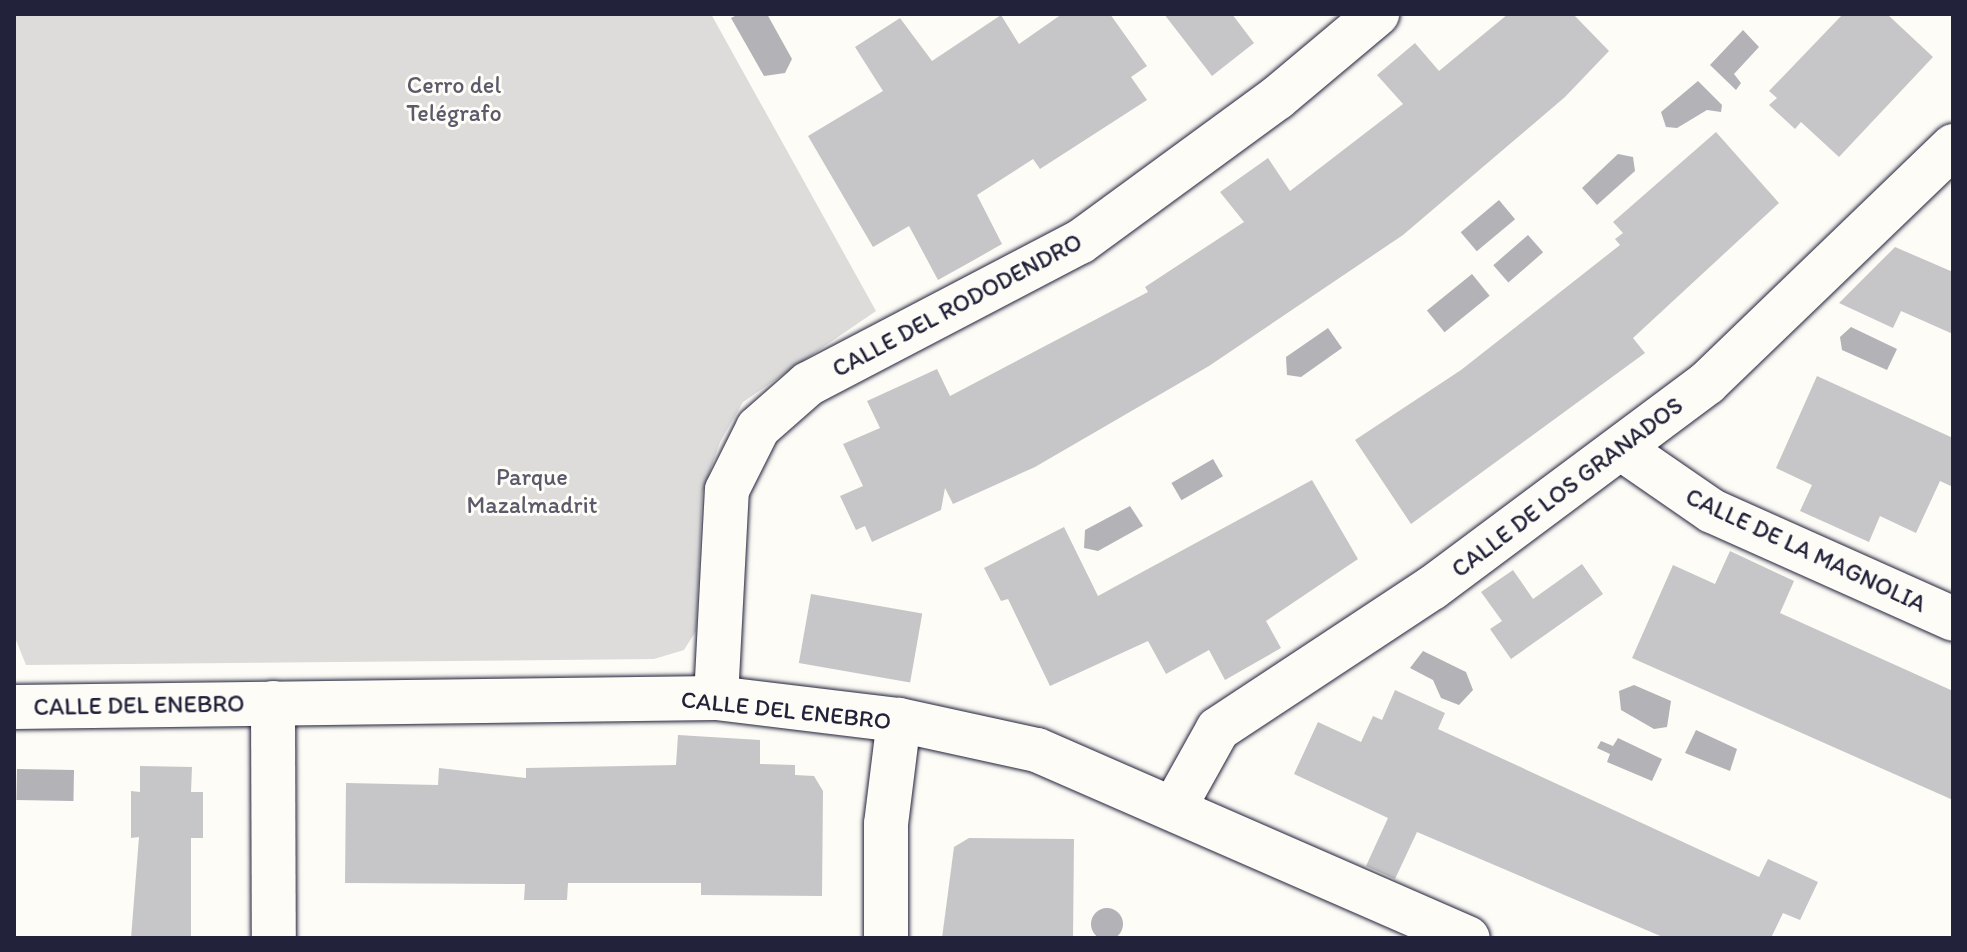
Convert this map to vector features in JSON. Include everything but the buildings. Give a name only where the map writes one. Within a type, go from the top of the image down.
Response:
[{"type":"street","name":"CALLE DEL RODODENDRO","points":[[716,698],[727,490],[758,428],[808,384],[1080,242],[1277,98],[1377,14]]},
{"type":"street","name":"CALLE DE LOS GRANADOS","points":[[1174,808],[1218,729],[1432,588],[1707,383],[1953,146]]},
{"type":"street","name":"CALLE DE LA MAGNOLIA","points":[[1622,449],[1712,511],[1953,619]]},
{"type":"street","name":"CALLE DEL ENEBRO","points":[[14,707],[716,698],[899,720],[1037,750],[1468,938]]},
{"type":"street","points":[[273,703],[274,938]]},
{"type":"street","points":[[886,938],[886,824],[899,720]]},
{"type":"green space","points":[[14,14],[711,14],[876,311],[743,402],[720,442],[702,494],[696,631],[684,650],[654,659],[26,665],[14,635]]},
{"type":"shaded area","points":[[739,14],[767,14],[792,59],[785,73],[764,76],[731,18]]},
{"type":"shaded area","points":[[1743,30],[1759,47],[1734,74],[1741,83],[1736,90],[1710,65]]},
{"type":"shaded area","points":[[1698,81],[1722,105],[1721,112],[1707,110],[1677,128],[1666,127],[1661,112]]},
{"type":"shaded area","points":[[1618,154],[1633,157],[1635,171],[1597,205],[1582,188]]},
{"type":"shaded area","points":[[1499,200],[1515,219],[1477,251],[1461,232]]},
{"type":"shaded area","points":[[1528,235],[1543,252],[1508,283],[1493,265]]},
{"type":"shaded area","points":[[1472,274],[1490,296],[1445,332],[1427,311]]},
{"type":"shaded area","points":[[1851,327],[1897,349],[1887,370],[1842,350],[1840,337]]},
{"type":"shaded area","points":[[1328,328],[1342,348],[1301,377],[1287,375],[1286,357]]},
{"type":"shaded area","points":[[1213,459],[1223,476],[1181,500],[1171,483]]},
{"type":"shaded area","points":[[1130,506],[1143,526],[1098,551],[1084,548],[1085,530]]},
{"type":"shaded area","points":[[1423,651],[1466,672],[1473,690],[1459,705],[1441,698],[1433,680],[1410,668]]},
{"type":"shaded area","points":[[1634,685],[1671,701],[1667,727],[1654,729],[1621,710],[1619,691]]},
{"type":"shaded area","points":[[1696,730],[1737,749],[1730,771],[1685,753]]},
{"type":"shaded area","points":[[1618,738],[1662,759],[1652,781],[1607,762],[1610,754],[1597,748],[1601,741],[1613,746]]},
{"type":"shaded area","points":[[17,769],[74,770],[73,801],[16,800]]},
{"type":"shaded area","points":[[1107,908],[1118,913],[1123,924],[1118,935],[1107,940],[1096,935],[1091,924],[1096,913]]},
{"type":"park label","name":"Cerro del Telégrafo","points":[[454,99]]},
{"type":"park label","name":"Parque Mazalmadrit","points":[[532,491]]}]
